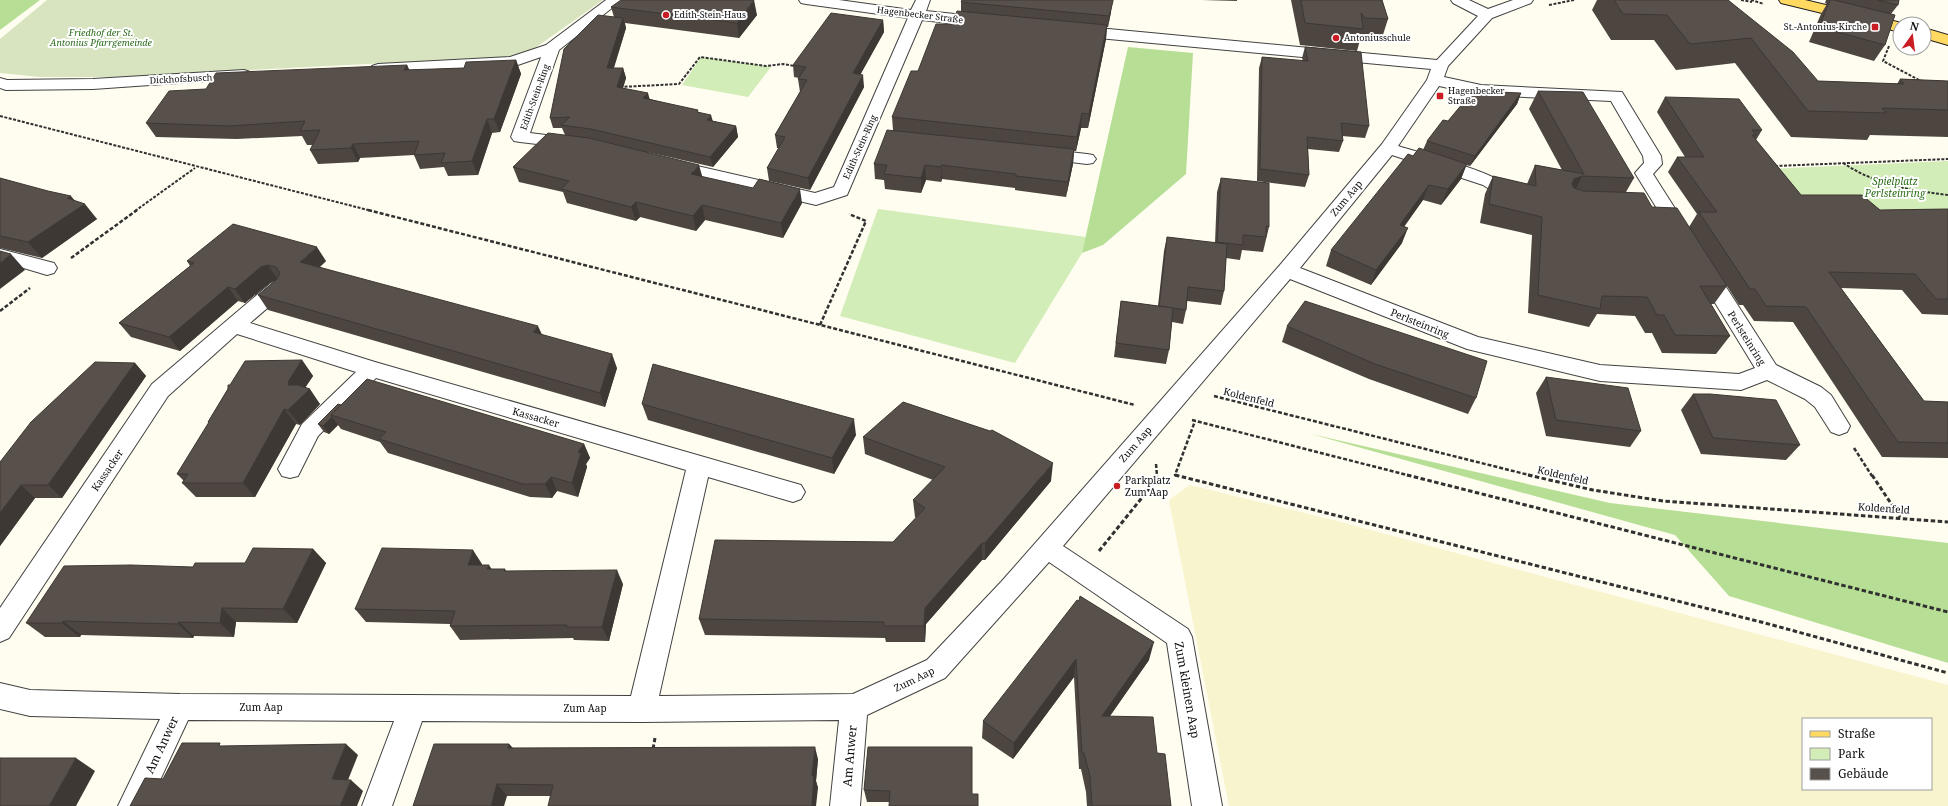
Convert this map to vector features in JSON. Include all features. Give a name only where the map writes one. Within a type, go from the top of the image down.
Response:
[{"type":"main road","points":[[1786,0],[1892,25]]},
{"type":"main road","points":[[1932,35],[1948,40]]},
{"type":"street","points":[[366,70],[512,62],[552,48],[615,0]]},
{"type":"street","name":"Hagenbecker Straße","points":[[806,0],[920,8],[1002,23]]},
{"type":"street","points":[[1458,0],[1487,15]]},
{"type":"street","name":"Zum Aap","points":[[0,696],[30,703],[180,706],[652,709],[854,707],[936,669],[1010,590],[1286,270],[1388,148],[1438,73],[1487,15],[1526,0]]},
{"type":"street","name":"Edith-Stein-Ring","points":[[816,199],[841,191],[873,135],[890,80],[920,8]]},
{"type":"street","points":[[1065,29],[1438,73]]},
{"type":"street","name":"Edith-Stein-Ring","points":[[552,48],[520,137],[587,145]]},
{"type":"street","name":"Perlsteinring","points":[[1286,270],[1474,344],[1600,373],[1741,382],[1768,371],[1644,173],[1652,164],[1652,156],[1616,96],[1481,90],[1438,73]]},
{"type":"street","name":"Dickhofsbusch","points":[[0,83],[34,85],[93,84],[258,75]]},
{"type":"street","points":[[1388,148],[1489,181],[1506,192]]},
{"type":"street","points":[[1024,152],[1087,158]]},
{"type":"street","points":[[659,162],[816,199]]},
{"type":"street","points":[[1641,204],[1664,204]]},
{"type":"street","points":[[0,256],[47,268]]},
{"type":"street","name":"Kassacker","points":[[0,630],[160,390],[278,288]]},
{"type":"street","name":"Kassacker","points":[[234,325],[372,369],[793,492]]},
{"type":"street","points":[[290,469],[310,430],[372,369]]},
{"type":"street","points":[[1768,371],[1813,392],[1823,401],[1839,426]]},
{"type":"street","points":[[652,709],[699,465]]},
{"type":"street","name":"Zum kleinen Aap","points":[[1046,547],[1179,637],[1207,806]]},
{"type":"street","name":"Am Anwer","points":[[133,806],[180,706]]},
{"type":"street","name":"Am Anwer","points":[[845,806],[854,707]]},
{"type":"street","points":[[377,806],[413,708]]},
{"type":"path","points":[[1741,0],[1765,4]]},
{"type":"path","points":[[1890,43],[1883,61],[1924,83]]},
{"type":"path","points":[[616,87],[679,84],[700,57],[766,66],[784,64],[799,66]]},
{"type":"path","points":[[0,116],[195,167],[492,240],[1948,612]]},
{"type":"path","points":[[1773,166],[1948,159]]},
{"type":"path","points":[[1842,163],[1871,180],[1892,188],[1948,195]]},
{"type":"path","points":[[66,261],[195,167]]},
{"type":"path","points":[[816,199],[866,221],[820,325]]},
{"type":"path","points":[[0,310],[36,283]]},
{"type":"path","name":"Koldenfeld","points":[[1185,387],[1224,399],[1369,436],[1593,490],[1663,501],[1900,517],[1948,522]]},
{"type":"path","points":[[1196,421],[1175,475],[1765,624],[1948,672]]},
{"type":"path","points":[[1839,426],[1900,517]]},
{"type":"path","points":[[652,709],[652,755]]},
{"type":"shaded area","points":[[1190,485],[1337,521],[1948,685],[1948,806],[1229,806],[1169,500]]},
{"type":"green space","points":[[0,0],[40,0],[0,30]]},
{"type":"green space","name":"Friedhof der St. Antonius Pfarrgemeinde","points":[[47,0],[603,0],[535,48],[506,57],[113,77],[40,77],[0,73],[0,39]]},
{"type":"green space","points":[[1128,47],[1193,53],[1186,174],[1103,245],[1082,253]]},
{"type":"green space","points":[[701,57],[771,67],[748,97],[682,85]]},
{"type":"green space","name":"Spielplatz Perlsteinring","points":[[1948,161],[1948,209],[1804,211],[1768,169]]},
{"type":"green space","points":[[878,209],[1086,237],[1082,253],[1015,363],[840,316]]},
{"type":"green space","points":[[1311,434],[1610,503],[1948,543],[1948,663],[1729,596],[1675,535]]},
{"type":"building","points":[[621,0],[754,0],[737,23],[611,7]]},
{"type":"building","points":[[962,0],[1113,1],[1109,16],[961,2]]},
{"type":"building","points":[[1301,0],[1382,0],[1388,19],[1365,18],[1361,13],[1363,29],[1305,23]]},
{"type":"building","points":[[1614,0],[1728,0],[1793,52],[1818,81],[1904,84],[1900,79],[1948,81],[1948,110],[1882,108],[1886,113],[1808,111],[1751,38],[1690,44],[1667,15],[1623,14]]},
{"type":"building","points":[[1830,0],[1895,15],[1892,16],[1892,24],[1885,45],[1819,27]]},
{"type":"building","points":[[1878,0],[1899,0],[1898,5]]},
{"type":"building","points":[[957,11],[1107,25],[1089,114],[1082,113],[1077,137],[892,117],[911,71],[918,71],[936,24],[952,24]]},
{"type":"building","points":[[831,13],[883,20],[853,73],[863,75],[808,178],[767,168],[785,137],[775,135],[807,80],[798,79],[806,67],[793,65]]},
{"type":"building","points":[[598,15],[623,18],[607,68],[623,68],[617,87],[648,93],[643,98],[698,110],[697,112],[711,115],[707,120],[736,126],[710,157],[591,129],[561,125],[570,117],[550,118],[564,49]]},
{"type":"building","points":[[1305,47],[1361,52],[1369,126],[1341,123],[1343,141],[1307,137],[1309,175],[1260,169],[1262,57],[1308,61]]},
{"type":"building","points":[[516,60],[494,119],[487,119],[472,161],[441,163],[445,153],[414,155],[419,141],[353,144],[351,148],[310,150],[320,130],[300,131],[305,121],[229,126],[146,123],[169,91],[206,89],[216,73],[407,65],[404,70],[464,68],[466,62]]},
{"type":"building","points":[[1473,91],[1521,93],[1475,156],[1427,141],[1443,120],[1448,121]]},
{"type":"building","points":[[1538,91],[1583,92],[1634,178],[1582,176],[1574,179],[1572,184],[1574,188],[1583,191],[1644,193],[1652,207],[1677,208],[1727,286],[1700,286],[1730,336],[1675,335],[1664,315],[1657,315],[1647,297],[1602,296],[1600,309],[1538,295],[1542,217],[1489,204],[1493,176],[1536,186],[1535,165],[1584,174]]},
{"type":"building","points":[[1665,97],[1739,99],[1762,130],[1752,130],[1756,135],[1752,135],[1801,195],[1862,195],[1880,210],[1948,209],[1948,299],[1936,299],[1915,274],[1829,272],[1924,401],[1948,402],[1948,443],[1898,442],[1806,307],[1766,306],[1755,289],[1750,289],[1699,212],[1717,212],[1677,157],[1704,157]]},
{"type":"building","points":[[887,130],[1074,149],[1068,182],[941,165],[941,167],[925,165],[921,178],[884,174],[887,165],[874,164]]},
{"type":"building","points":[[548,133],[589,138],[699,165],[691,174],[753,188],[759,179],[800,189],[781,223],[702,205],[693,216],[636,202],[631,207],[561,189],[569,181],[513,167]]},
{"type":"building","points":[[1419,148],[1467,164],[1448,189],[1429,185],[1400,225],[1408,228],[1376,270],[1331,250],[1408,154],[1413,156]]},
{"type":"building","points":[[0,178],[71,196],[67,198],[85,204],[28,242],[0,236]]},
{"type":"building","points":[[1221,178],[1269,183],[1269,227],[1266,226],[1266,237],[1243,235],[1243,245],[1217,242]]},
{"type":"building","points":[[233,224],[317,247],[300,262],[538,326],[533,332],[612,354],[600,393],[258,295],[277,279],[280,273],[276,267],[268,265],[261,267],[235,289],[228,287],[169,337],[119,323],[194,263],[187,261]]},
{"type":"building","points":[[1167,237],[1227,244],[1224,291],[1188,287],[1186,310],[1159,306]]},
{"type":"building","points":[[0,251],[11,254],[0,263]]},
{"type":"building","points":[[1121,301],[1173,308],[1169,350],[1116,343]]},
{"type":"building","points":[[1305,301],[1487,361],[1476,398],[1375,364],[1287,326]]},
{"type":"building","points":[[302,360],[288,382],[288,385],[298,385],[310,389],[288,410],[284,409],[243,483],[182,483],[188,474],[177,474],[228,389],[228,385],[230,385],[245,361]]},
{"type":"building","points":[[95,362],[135,363],[48,485],[21,485],[0,513],[0,462],[31,422]]},
{"type":"building","points":[[653,364],[854,419],[832,458],[642,404]]},
{"type":"building","points":[[1546,377],[1628,388],[1641,431],[1556,420]]},
{"type":"building","points":[[367,379],[584,444],[578,452],[581,453],[572,483],[551,477],[545,484],[523,484],[379,439],[386,432],[331,415]]},
{"type":"building","points":[[1693,394],[1710,394],[1776,400],[1800,445],[1713,438]]},
{"type":"building","points":[[903,402],[990,431],[992,430],[1053,463],[985,543],[982,543],[925,608],[924,626],[884,626],[884,622],[699,619],[715,540],[893,542],[925,508],[913,500],[945,467],[863,437]]},
{"type":"building","points":[[338,404],[341,405],[323,426],[318,424]]},
{"type":"building","points":[[253,548],[313,549],[283,609],[222,608],[220,623],[179,622],[178,624],[63,621],[62,623],[26,623],[64,566],[131,565],[193,567],[195,563],[245,563]]},
{"type":"building","points":[[382,548],[473,550],[468,565],[489,565],[487,569],[505,569],[504,571],[617,570],[602,627],[566,627],[567,625],[450,626],[455,611],[355,609]]},
{"type":"building","points":[[1080,596],[1154,642],[1102,716],[1153,717],[1157,753],[1165,754],[1171,806],[1092,806],[1090,776],[1084,753],[1082,753],[1076,659],[1014,743],[983,721],[1077,600],[1079,601]]},
{"type":"building","points":[[182,743],[220,743],[219,746],[346,744],[332,779],[351,780],[340,806],[130,806],[145,778],[163,779]]},
{"type":"building","points":[[434,744],[509,744],[508,748],[815,747],[812,776],[814,776],[812,806],[548,806],[553,785],[497,784],[491,806],[413,806]]},
{"type":"building","points":[[868,747],[972,747],[972,794],[978,794],[978,806],[889,806],[890,791],[864,790]]},
{"type":"building","points":[[0,758],[76,758],[49,806],[0,806]]},
{"type":"place","name":"Edith-Stein-Haus","points":[[666,15]]},
{"type":"place","name":"St.-Antonius-Kirche","points":[[1875,27]]},
{"type":"place","name":"Antoniusschule","points":[[1336,38]]},
{"type":"place","name":"Hagenbecker Straße","points":[[1440,96]]},
{"type":"place","name":"Parkplatz Zum Aap","points":[[1117,486]]}]
